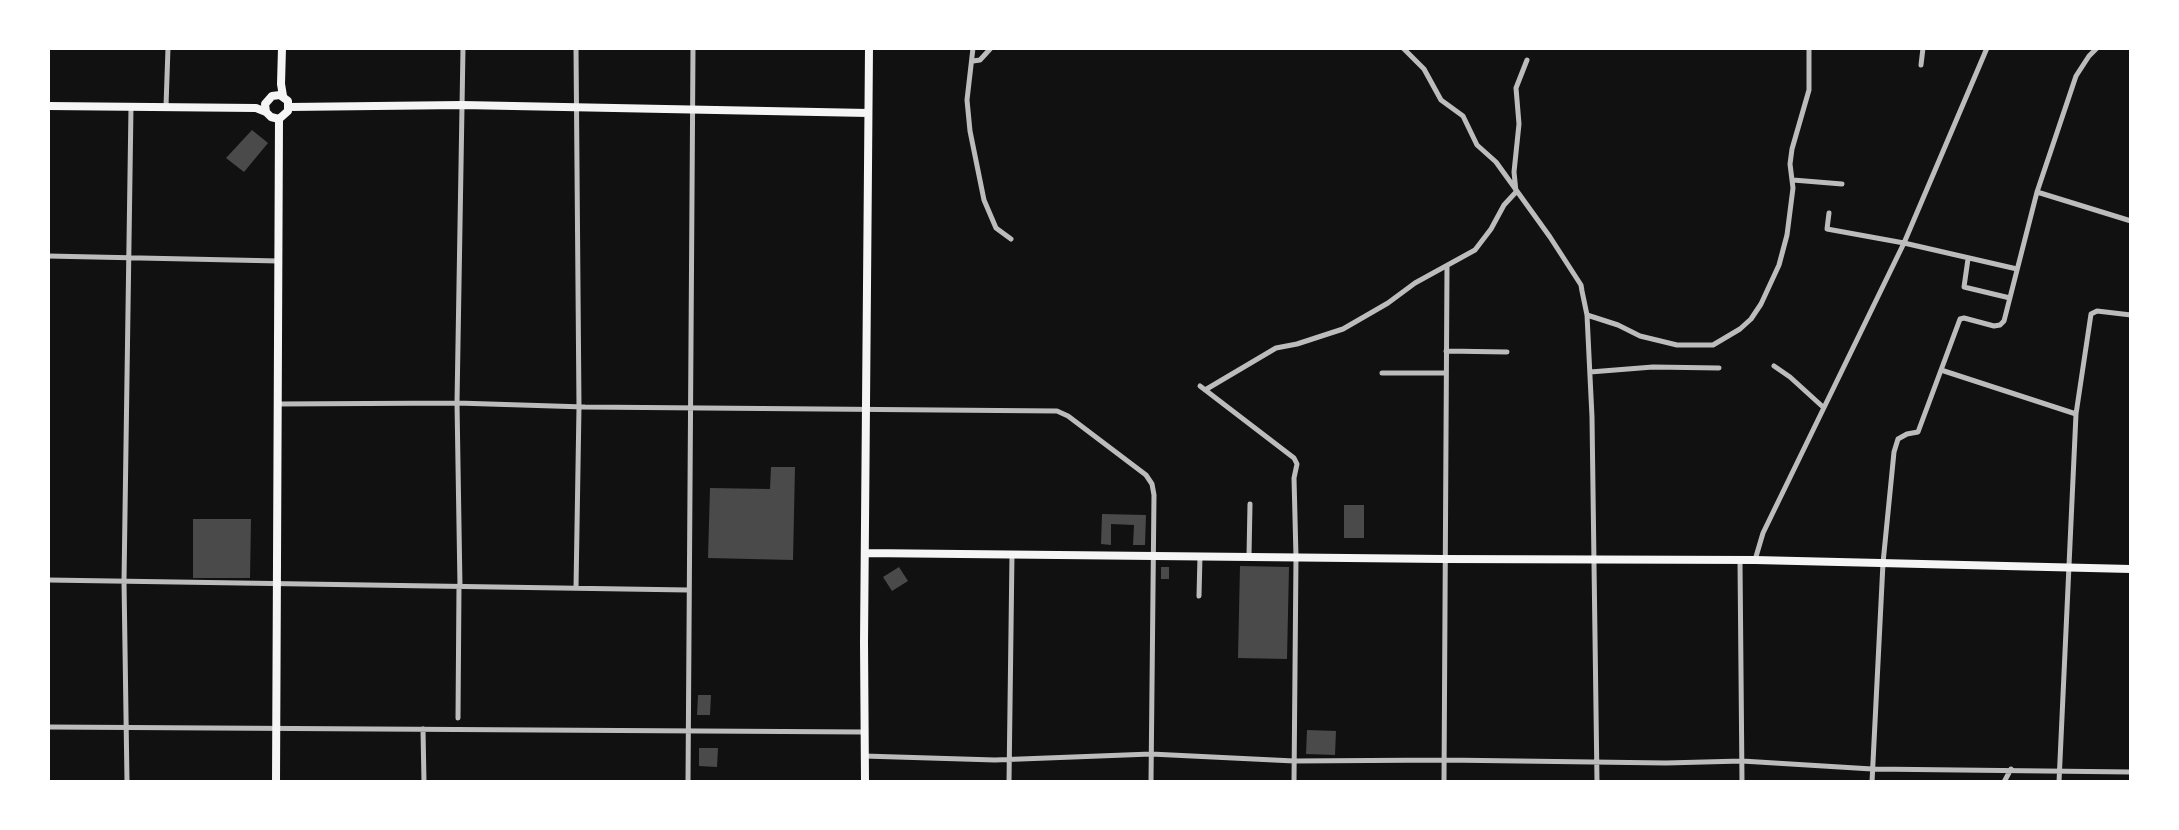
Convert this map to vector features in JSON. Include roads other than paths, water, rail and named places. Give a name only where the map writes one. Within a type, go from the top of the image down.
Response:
[{"type":"main road","points":[[282,48],[283,96]]},
{"type":"main road","points":[[865,782],[868,48]]},
{"type":"main road","points":[[48,106],[256,108],[279,119],[286,115],[289,107],[288,101],[276,94],[265,104],[266,112]]},
{"type":"main road","points":[[289,107],[462,105],[868,113]]},
{"type":"main road","points":[[276,782],[279,119]]},
{"type":"main road","points":[[865,553],[1755,560],[2131,569]]},
{"type":"street","points":[[166,106],[168,48]]},
{"type":"street","points":[[458,718],[457,404],[463,48]]},
{"type":"street","points":[[576,48],[579,406],[576,588]]},
{"type":"street","points":[[688,782],[693,48]]},
{"type":"street","points":[[973,48],[968,100],[970,131],[984,200],[996,228],[1011,238]]},
{"type":"street","points":[[973,61],[981,60],[992,48]]},
{"type":"street","points":[[1403,48],[1424,69],[1441,100],[1463,116],[1478,145],[1496,162],[1581,285],[1587,315],[1592,417],[1597,782]]},
{"type":"street","points":[[1587,315],[1618,325],[1640,336],[1677,345],[1713,345],[1740,329],[1751,319],[1761,304],[1779,265],[1786,235],[1793,180],[1790,164],[1792,149],[1809,90],[1809,48]]},
{"type":"street","points":[[1921,65],[1923,48]]},
{"type":"street","points":[[1755,560],[1763,532],[1904,243],[1987,48]]},
{"type":"street","points":[[1872,782],[1883,563],[1894,452],[1899,440],[1907,434],[1918,432],[1960,319],[1994,326],[2004,321],[2037,192],[2076,76],[2097,48]]},
{"type":"street","points":[[1294,782],[1296,557],[1294,478],[1296,461],[1202,388],[1276,348],[1297,344],[1343,329],[1475,250],[1491,229],[1504,205],[1516,192],[1514,172],[1519,124],[1516,88],[1527,60]]},
{"type":"street","points":[[127,782],[124,582],[131,107]]},
{"type":"street","points":[[1793,180],[1842,184]]},
{"type":"street","points":[[2037,192],[2131,221]]},
{"type":"street","points":[[1830,213],[1827,229],[1904,243],[2017,269]]},
{"type":"street","points":[[48,256],[279,261]]},
{"type":"street","points":[[1968,259],[1964,287],[2010,298]]},
{"type":"street","points":[[1443,782],[1447,266]]},
{"type":"street","points":[[2058,782],[2076,414],[2091,314],[2097,311],[2131,315]]},
{"type":"street","points":[[1446,351],[1507,352]]},
{"type":"street","points":[[1774,366],[1790,377],[1823,407]]},
{"type":"street","points":[[1590,372],[1653,367],[1719,368]]},
{"type":"street","points":[[1941,370],[2076,414]]},
{"type":"street","points":[[1382,373],[1445,373]]},
{"type":"street","points":[[278,404],[1057,411],[1068,416],[1146,475],[1152,484],[1154,495],[1151,782]]},
{"type":"street","points":[[1249,556],[1250,504]]},
{"type":"street","points":[[1009,782],[1011,554]]},
{"type":"street","points":[[1199,596],[1200,556]]},
{"type":"street","points":[[1740,561],[1742,782]]},
{"type":"street","points":[[48,580],[688,590]]},
{"type":"street","points":[[48,727],[864,732]]},
{"type":"street","points":[[423,729],[424,782]]},
{"type":"street","points":[[864,756],[1008,759],[1151,754],[1294,761],[1742,762],[1872,769],[2059,769],[2131,772]]},
{"type":"street","points":[[2004,782],[2011,769]]}]
